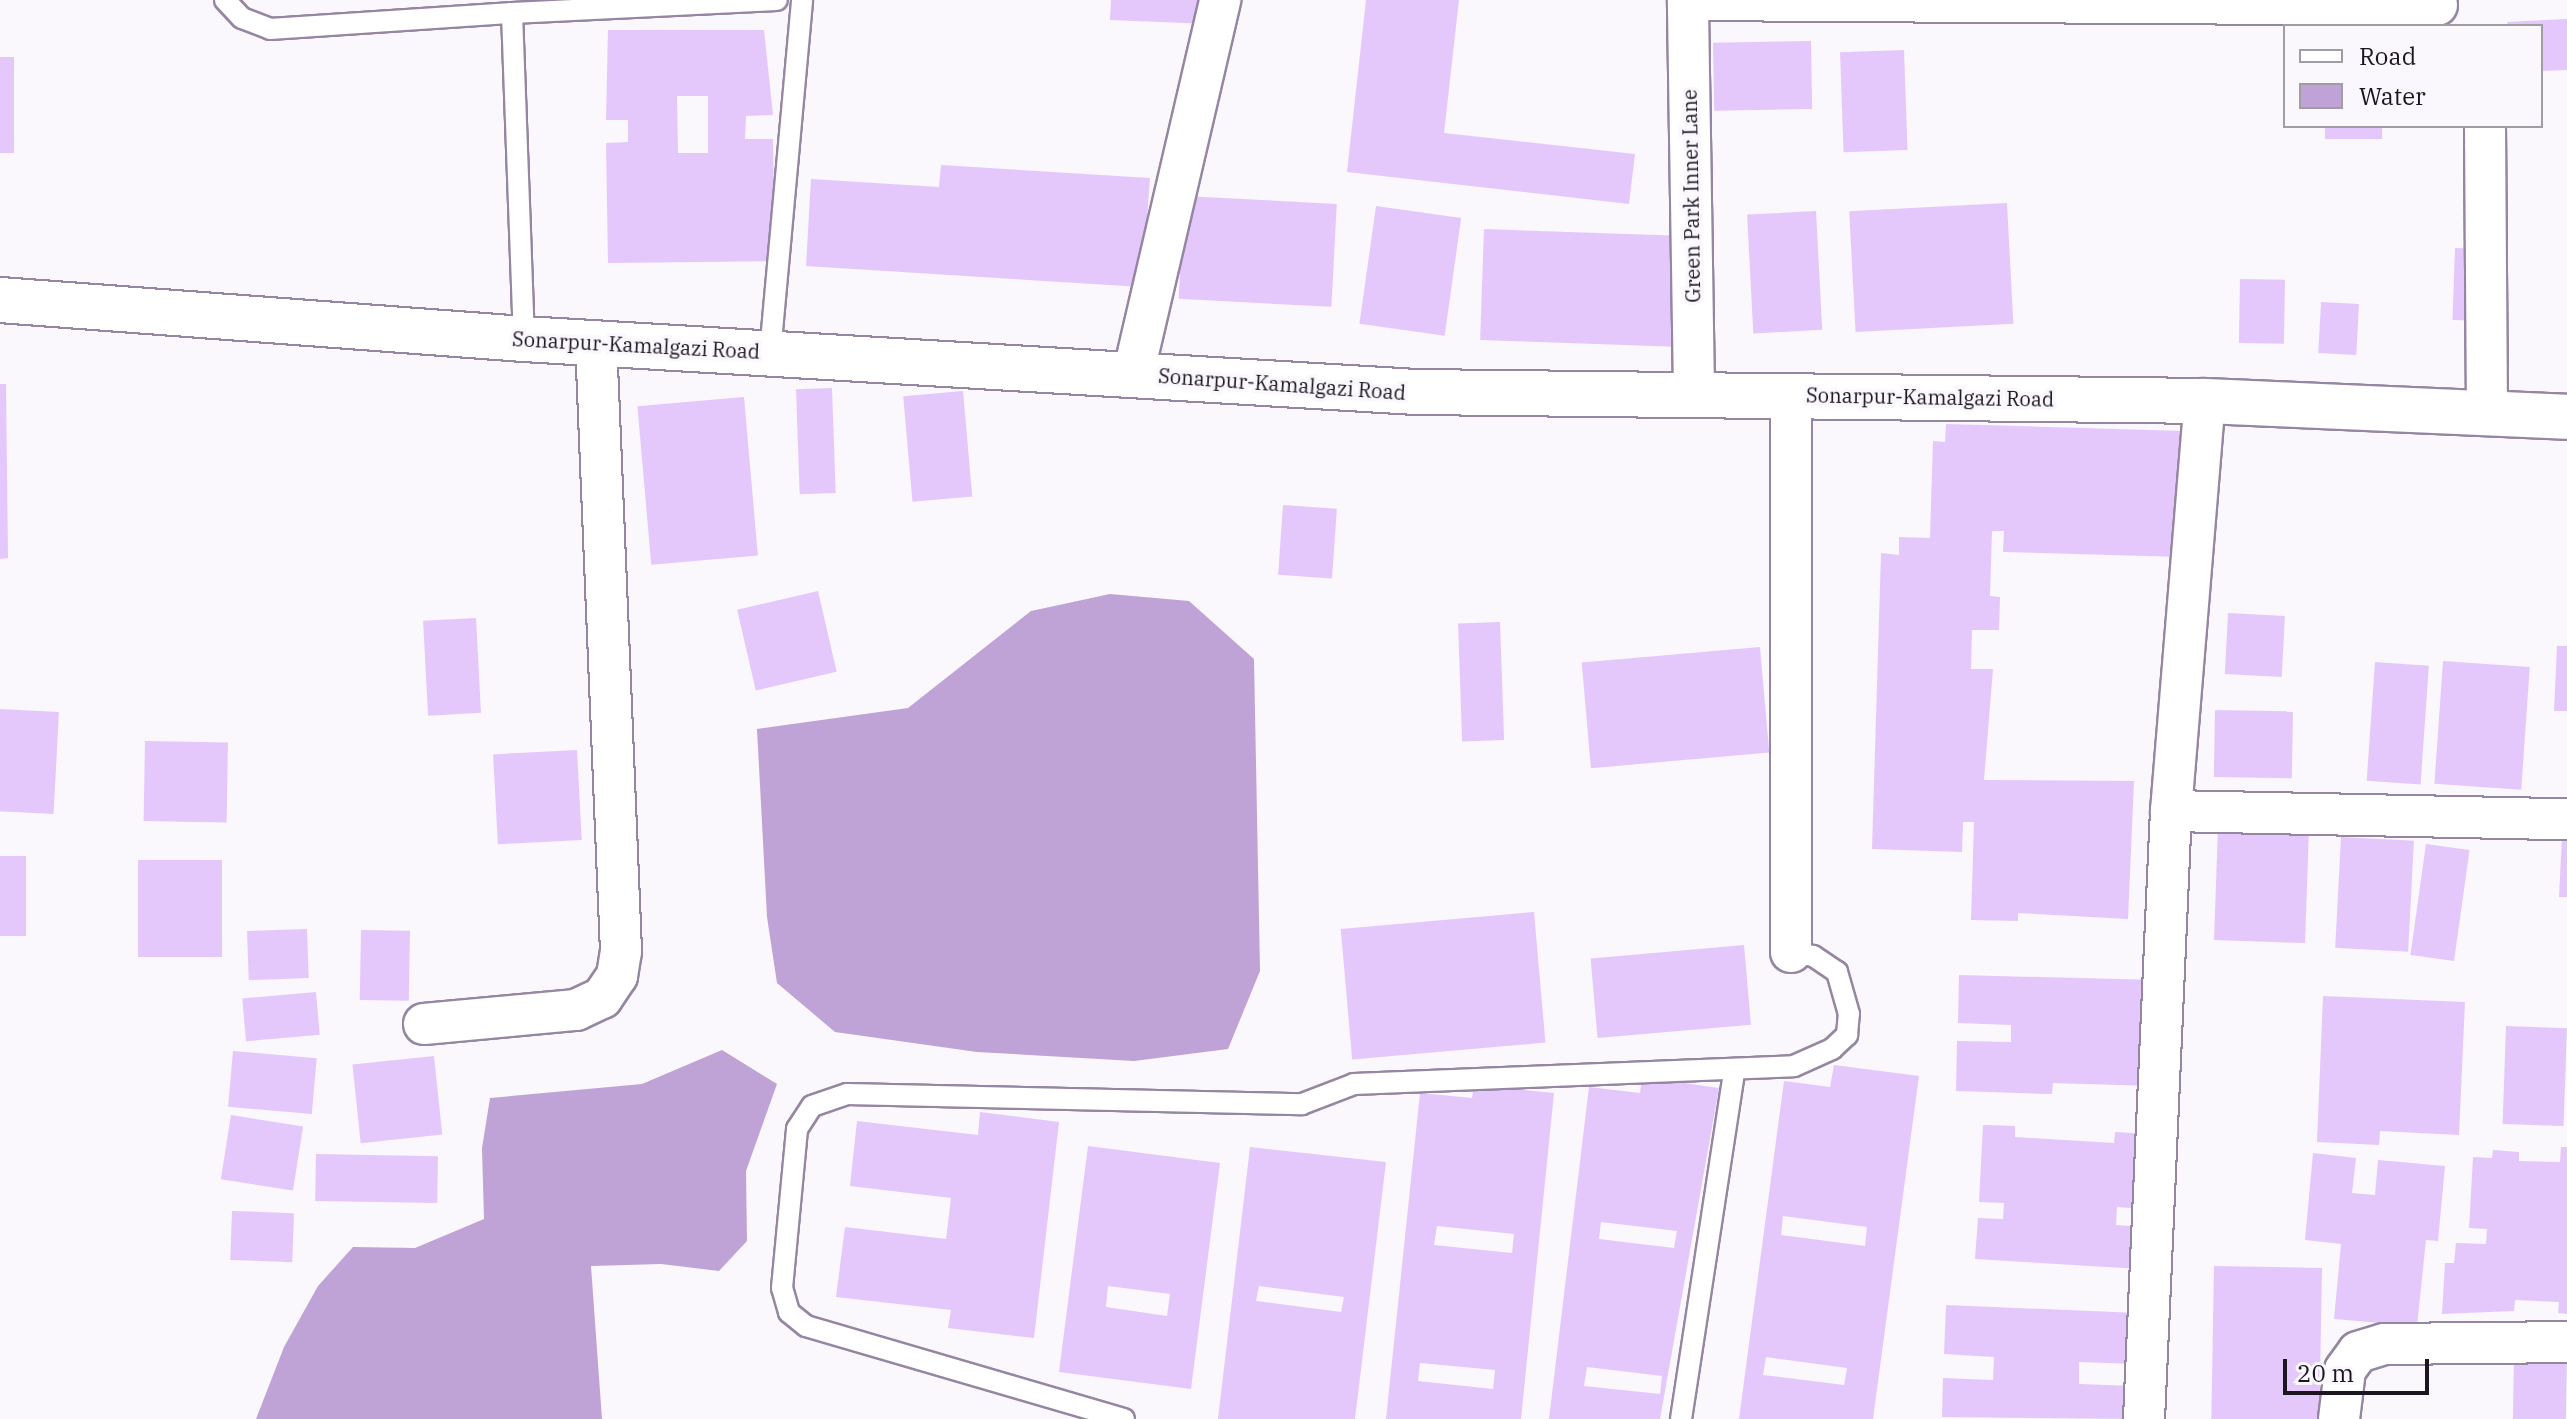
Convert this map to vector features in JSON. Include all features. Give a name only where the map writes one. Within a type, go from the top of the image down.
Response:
[{"type":"main road","name":"Sonarpur-Kamalgazi Road","points":[[0,300],[524,339],[1416,392],[1694,391],[2205,401],[2567,417]]},
{"type":"street","points":[[1133,375],[1220,0]]},
{"type":"street","points":[[1688,0],[2437,5]]},
{"type":"street","name":"Green Park Inner Lane","points":[[1688,0],[1694,391]]},
{"type":"street","points":[[2485,128],[2487,414]]},
{"type":"street","points":[[424,1024],[576,1010],[602,998],[617,976],[621,951],[596,343]]},
{"type":"street","points":[[1791,395],[1791,952]]},
{"type":"street","points":[[2144,1419],[2171,811],[2205,401]]},
{"type":"street","points":[[2171,811],[2567,819]]},
{"type":"street","points":[[2339,1419],[2345,1370],[2358,1352],[2384,1344],[2567,1342]]},
{"type":"lane","points":[[225,0],[242,18],[270,29],[777,0]]},
{"type":"lane","points":[[770,353],[802,0]]},
{"type":"lane","points":[[512,13],[524,339]]},
{"type":"lane","points":[[1124,1419],[806,1326],[789,1312],[782,1288],[797,1129],[812,1106],[847,1094],[1302,1104],[1354,1084],[1734,1071],[1794,1066],[1832,1049],[1847,1035],[1849,1014],[1837,972],[1813,956],[1791,952]]},
{"type":"lane","points":[[1681,1419],[1734,1071]]},
{"type":"water","points":[[1110,594],[1189,601],[1254,659],[1260,971],[1228,1049],[1134,1061],[977,1052],[835,1032],[777,983],[767,917],[757,729],[908,708],[1031,611]]},
{"type":"water","points":[[722,1050],[777,1084],[746,1171],[747,1241],[719,1271],[661,1264],[591,1266],[602,1419],[256,1419],[284,1347],[318,1286],[353,1247],[415,1248],[484,1219],[482,1148],[490,1098],[642,1084]]},
{"type":"building","points":[[1111,0],[1211,0],[1210,24],[1110,20]]},
{"type":"building","points":[[1366,0],[1459,0],[1444,133],[1635,154],[1629,204],[1347,172]]},
{"type":"building","points":[[2567,19],[2567,70],[2543,71],[2543,24],[2507,22]]},
{"type":"building","points":[[608,30],[764,30],[773,115],[746,116],[745,139],[773,139],[775,261],[608,263],[606,143],[628,142],[628,120],[606,120]],"holes":[[[677,96],[708,96],[708,153],[678,153]]]},
{"type":"building","points":[[1811,41],[1812,109],[1714,111],[1713,43]]},
{"type":"building","points":[[1904,50],[1907,150],[1844,152],[1840,52]]},
{"type":"building","points":[[0,57],[14,57],[14,153],[0,153]]},
{"type":"building","points":[[2325,128],[2382,128],[2382,139],[2325,139]]},
{"type":"building","points":[[941,165],[1150,178],[1142,287],[806,266],[811,179],[939,187]]},
{"type":"building","points":[[1184,196],[1337,204],[1331,307],[1179,299]]},
{"type":"building","points":[[2007,203],[2013,324],[1856,332],[1849,211]]},
{"type":"building","points":[[1376,206],[1461,218],[1445,336],[1359,324]]},
{"type":"building","points":[[1816,211],[1822,330],[1753,333],[1747,215]]},
{"type":"building","points":[[1484,229],[1679,236],[1675,347],[1480,340]]},
{"type":"building","points":[[2455,248],[2481,249],[2478,321],[2452,320]]},
{"type":"building","points":[[2240,279],[2285,280],[2284,344],[2239,343]]},
{"type":"building","points":[[2321,302],[2359,304],[2356,355],[2318,353]]},
{"type":"building","points":[[0,384],[6,384],[8,558],[0,559]]},
{"type":"building","points":[[832,388],[836,493],[800,494],[796,389]]},
{"type":"building","points":[[963,391],[972,497],[912,502],[903,396]]},
{"type":"building","points":[[744,397],[758,555],[651,565],[637,406]]},
{"type":"building","points":[[1946,424],[2184,431],[2181,557],[2003,552],[2004,531],[1992,531],[1990,596],[2000,597],[1999,630],[1972,630],[1971,669],[1993,669],[1984,780],[2134,781],[2128,919],[2018,913],[2018,921],[1971,920],[1974,822],[1963,822],[1962,852],[1872,849],[1881,553],[1899,555],[1899,537],[1930,538],[1933,441],[1945,442]]},
{"type":"building","points":[[1283,505],[1337,509],[1332,579],[1278,575]]},
{"type":"building","points":[[818,591],[837,672],[756,691],[737,610]]},
{"type":"building","points":[[2228,613],[2285,616],[2282,677],[2225,674]]},
{"type":"building","points":[[476,618],[481,713],[428,716],[423,621]]},
{"type":"building","points":[[1500,622],[1504,740],[1462,741],[1458,623]]},
{"type":"building","points":[[2557,646],[2567,646],[2567,711],[2554,711]]},
{"type":"building","points":[[1760,647],[1769,753],[1591,768],[1582,663]]},
{"type":"building","points":[[2443,661],[2530,667],[2521,790],[2434,784]]},
{"type":"building","points":[[2375,662],[2429,666],[2421,784],[2367,781]]},
{"type":"building","points":[[0,709],[59,712],[54,814],[0,811]]},
{"type":"building","points":[[2215,710],[2293,711],[2292,778],[2214,777]]},
{"type":"building","points":[[145,741],[228,742],[227,822],[144,821]]},
{"type":"building","points":[[577,750],[582,840],[498,844],[493,754]]},
{"type":"building","points":[[2218,827],[2309,830],[2305,943],[2214,940]]},
{"type":"building","points":[[2562,836],[2567,836],[2567,897],[2559,897]]},
{"type":"building","points":[[2341,837],[2414,841],[2408,952],[2335,948]]},
{"type":"building","points":[[2426,844],[2470,850],[2454,961],[2410,955]]},
{"type":"building","points":[[0,856],[26,856],[26,936],[0,936]]},
{"type":"building","points":[[138,860],[222,860],[222,957],[138,957]]},
{"type":"building","points":[[1534,912],[1545,1043],[1352,1059],[1341,929]]},
{"type":"building","points":[[307,929],[309,978],[249,980],[247,931]]},
{"type":"building","points":[[361,930],[410,931],[409,1001],[360,1000]]},
{"type":"building","points":[[1744,945],[1751,1025],[1598,1038],[1591,958]]},
{"type":"building","points":[[1959,975],[2157,980],[2153,1086],[2053,1083],[2052,1094],[1956,1091],[1957,1041],[2011,1042],[2011,1025],[1958,1023]]},
{"type":"building","points":[[316,992],[320,1035],[246,1041],[242,998]]},
{"type":"building","points":[[2323,996],[2465,1002],[2459,1135],[2380,1131],[2379,1145],[2317,1142]]},
{"type":"building","points":[[2506,1026],[2567,1028],[2564,1126],[2503,1124]]},
{"type":"building","points":[[233,1051],[317,1058],[312,1114],[228,1107]]},
{"type":"building","points":[[434,1056],[442,1135],[361,1143],[352,1065]]},
{"type":"building","points":[[1834,1065],[1919,1076],[1873,1419],[1739,1419],[1784,1081],[1830,1087]],"holes":[[[1783,1216],[1867,1227],[1865,1246],[1781,1235]],[[1766,1357],[1847,1368],[1844,1385],[1763,1375]]]},
{"type":"building","points":[[1642,1077],[1719,1088],[1660,1419],[1549,1419],[1589,1087],[1640,1093]],"holes":[[[1601,1222],[1677,1231],[1674,1248],[1599,1239]],[[1587,1367],[1662,1376],[1660,1394],[1584,1386]]]},
{"type":"building","points":[[1474,1085],[1554,1093],[1521,1419],[1386,1419],[1420,1093],[1472,1098]],"holes":[[[1437,1226],[1514,1234],[1512,1253],[1434,1245]],[[1420,1363],[1495,1370],[1493,1389],[1418,1381]]]},
{"type":"building","points":[[980,1112],[1059,1122],[1034,1338],[948,1328],[951,1310],[836,1297],[845,1227],[946,1239],[951,1198],[850,1186],[857,1121],[978,1135]]},
{"type":"building","points":[[231,1115],[303,1126],[293,1191],[221,1179]]},
{"type":"building","points":[[1983,1125],[2015,1126],[2015,1137],[2114,1143],[2115,1132],[2147,1134],[2142,1209],[2117,1207],[2116,1225],[2141,1227],[2139,1269],[1975,1259],[1978,1218],[2003,1219],[2004,1203],[1979,1202]]},
{"type":"building","points":[[1088,1146],[1220,1163],[1191,1389],[1059,1372]],"holes":[[[1108,1286],[1170,1294],[1167,1316],[1106,1307]]]},
{"type":"building","points":[[1250,1147],[1386,1162],[1355,1419],[1218,1419]],"holes":[[[1259,1286],[1344,1297],[1341,1312],[1256,1301]]]},
{"type":"building","points":[[2561,1147],[2567,1147],[2567,1314],[2558,1313],[2559,1302],[2515,1300],[2514,1311],[2442,1314],[2445,1263],[2454,1263],[2456,1243],[2486,1244],[2487,1229],[2469,1228],[2473,1157],[2492,1158],[2493,1150],[2519,1152],[2519,1161],[2560,1162]]},
{"type":"building","points":[[2313,1153],[2356,1158],[2352,1193],[2375,1195],[2378,1160],[2445,1166],[2438,1241],[2426,1240],[2417,1326],[2334,1319],[2341,1244],[2305,1240]]},
{"type":"building","points":[[316,1154],[438,1156],[437,1203],[315,1201]]},
{"type":"building","points":[[232,1211],[294,1213],[292,1262],[230,1260]]},
{"type":"building","points":[[2214,1266],[2322,1268],[2319,1419],[2211,1419]]},
{"type":"building","points":[[1946,1305],[2138,1313],[2136,1364],[2079,1362],[2079,1384],[2135,1386],[2134,1419],[1942,1417],[1943,1378],[1993,1380],[1994,1357],[1944,1354]]},
{"type":"building","points":[[2514,1356],[2567,1357],[2566,1419],[2513,1419]]}]
